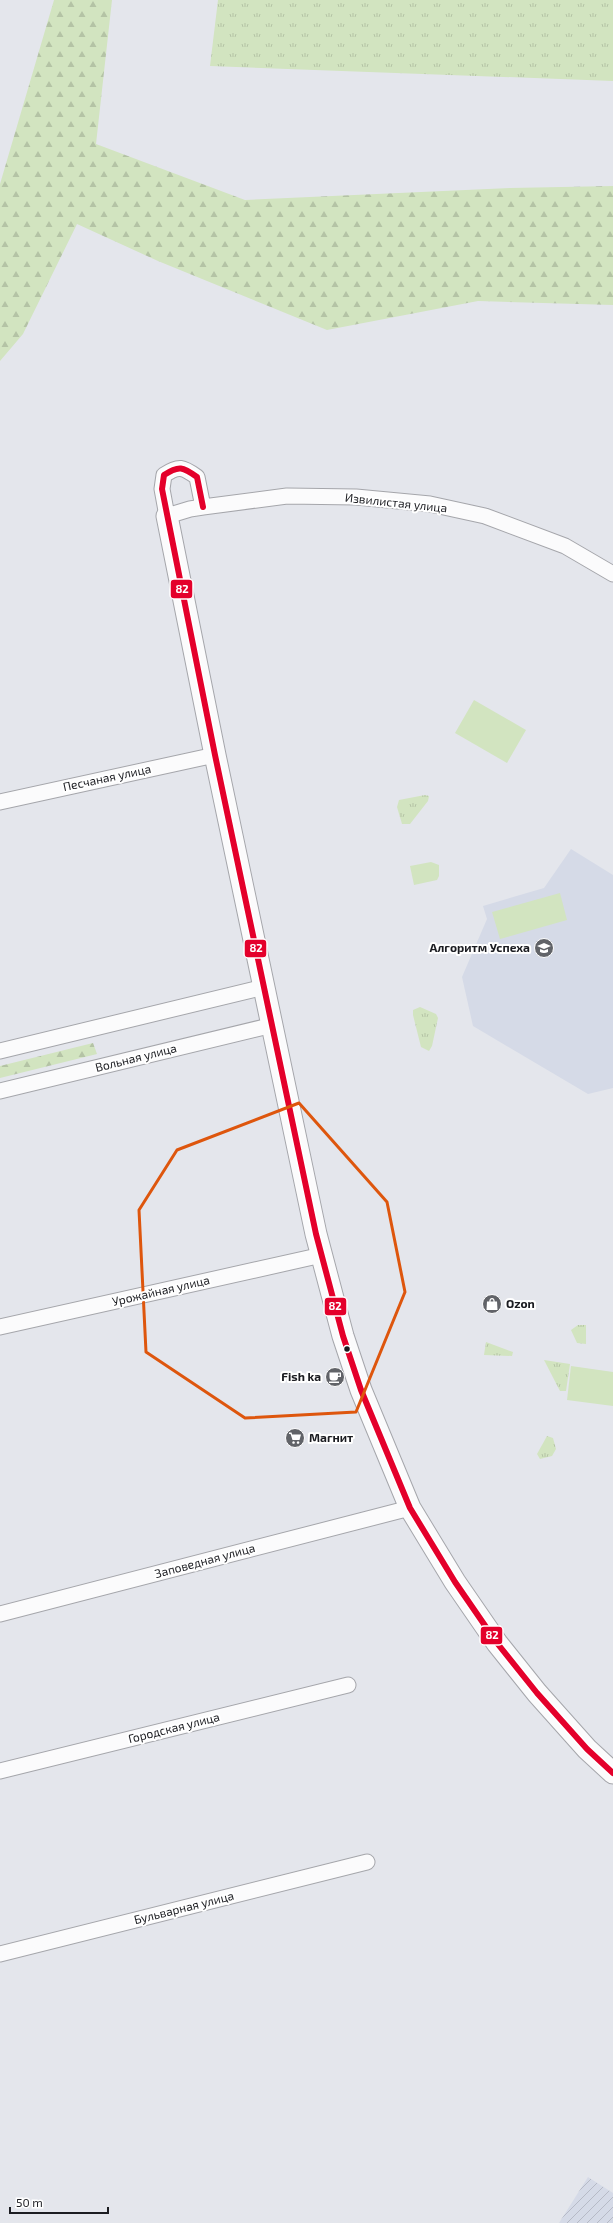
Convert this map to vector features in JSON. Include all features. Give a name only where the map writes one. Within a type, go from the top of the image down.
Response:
[{"type":"street","points":[[203,507],[197,477],[186,469],[174,468],[164,475],[162,488],[167,516],[215,755],[322,1255],[343,1336],[361,1390],[410,1508],[455,1582],[497,1643],[537,1693],[587,1750],[613,1773]]},
{"type":"street","name":"Извилистая улица","points":[[167,516],[190,509],[287,496],[356,497],[430,504],[485,516],[566,546],[613,574]]},
{"type":"street","name":"Песчаная улица","points":[[0,802],[215,755]]},
{"type":"street","points":[[0,1051],[264,987]]},
{"type":"street","name":"Вольная улица","points":[[0,1091],[273,1025]]},
{"type":"street","name":"Урожайная улица","points":[[0,1328],[322,1255]]},
{"type":"street","name":"Заповедная улица","points":[[0,1614],[410,1508]]},
{"type":"street","name":"Городская улица","points":[[0,1771],[348,1685]]},
{"type":"street","name":"Бульварная улица","points":[[0,1954],[368,1862]]},
{"type":"highlighted area","points":[[299,1103],[387,1202],[405,1292],[356,1412],[245,1418],[146,1352],[139,1210],[177,1150]]},
{"type":"shaded area","name":"Алгоритм Успеха","points":[[571,849],[613,875],[613,1088],[588,1094],[473,1026],[462,977],[487,919],[483,906],[544,888]]},
{"type":"shaded area","points":[[588,2177],[613,2193],[613,2223],[559,2223]]},
{"type":"green space","points":[[54,0],[112,0],[96,144],[245,200],[510,188],[613,186],[613,305],[478,301],[327,330],[158,261],[77,224],[23,334],[0,361],[0,184]]},
{"type":"green space","points":[[218,0],[613,0],[613,81],[210,66]]},
{"type":"green space","points":[[474,700],[526,730],[507,763],[455,733]]},
{"type":"green space","points":[[425,795],[429,796],[428,801],[410,824],[402,824],[397,807],[399,800]]},
{"type":"green space","points":[[431,862],[439,865],[439,876],[437,880],[414,885],[410,866]]},
{"type":"green space","points":[[560,893],[567,920],[500,939],[492,912]]},
{"type":"green space","points":[[420,1007],[436,1014],[438,1018],[432,1046],[429,1051],[421,1047],[413,1015],[413,1010]]},
{"type":"green space","points":[[93,1043],[97,1054],[0,1078],[0,1066]]},
{"type":"green space","points":[[578,1325],[586,1325],[586,1344],[577,1343],[571,1330]]},
{"type":"green space","points":[[486,1342],[513,1352],[512,1356],[484,1355]]},
{"type":"green space","points":[[544,1360],[570,1364],[566,1391],[560,1391]]},
{"type":"green space","points":[[571,1366],[613,1372],[613,1406],[567,1400]]},
{"type":"green space","points":[[547,1436],[553,1438],[556,1449],[552,1456],[540,1459],[537,1454]]},
{"type":"transit line","name":"82","points":[[203,507],[197,477],[181,468],[164,475],[162,489],[215,755],[316,1234],[343,1336],[361,1390],[410,1508],[455,1582],[497,1643],[537,1693],[587,1749],[613,1773]]},
{"type":"place","name":"Алгоритм Успеха","points":[[544,948]]},
{"type":"place","name":"Ozon","points":[[492,1304]]},
{"type":"place","name":"Fish ka","points":[[335,1377]]},
{"type":"place","name":"Магнит","points":[[295,1438]]}]
